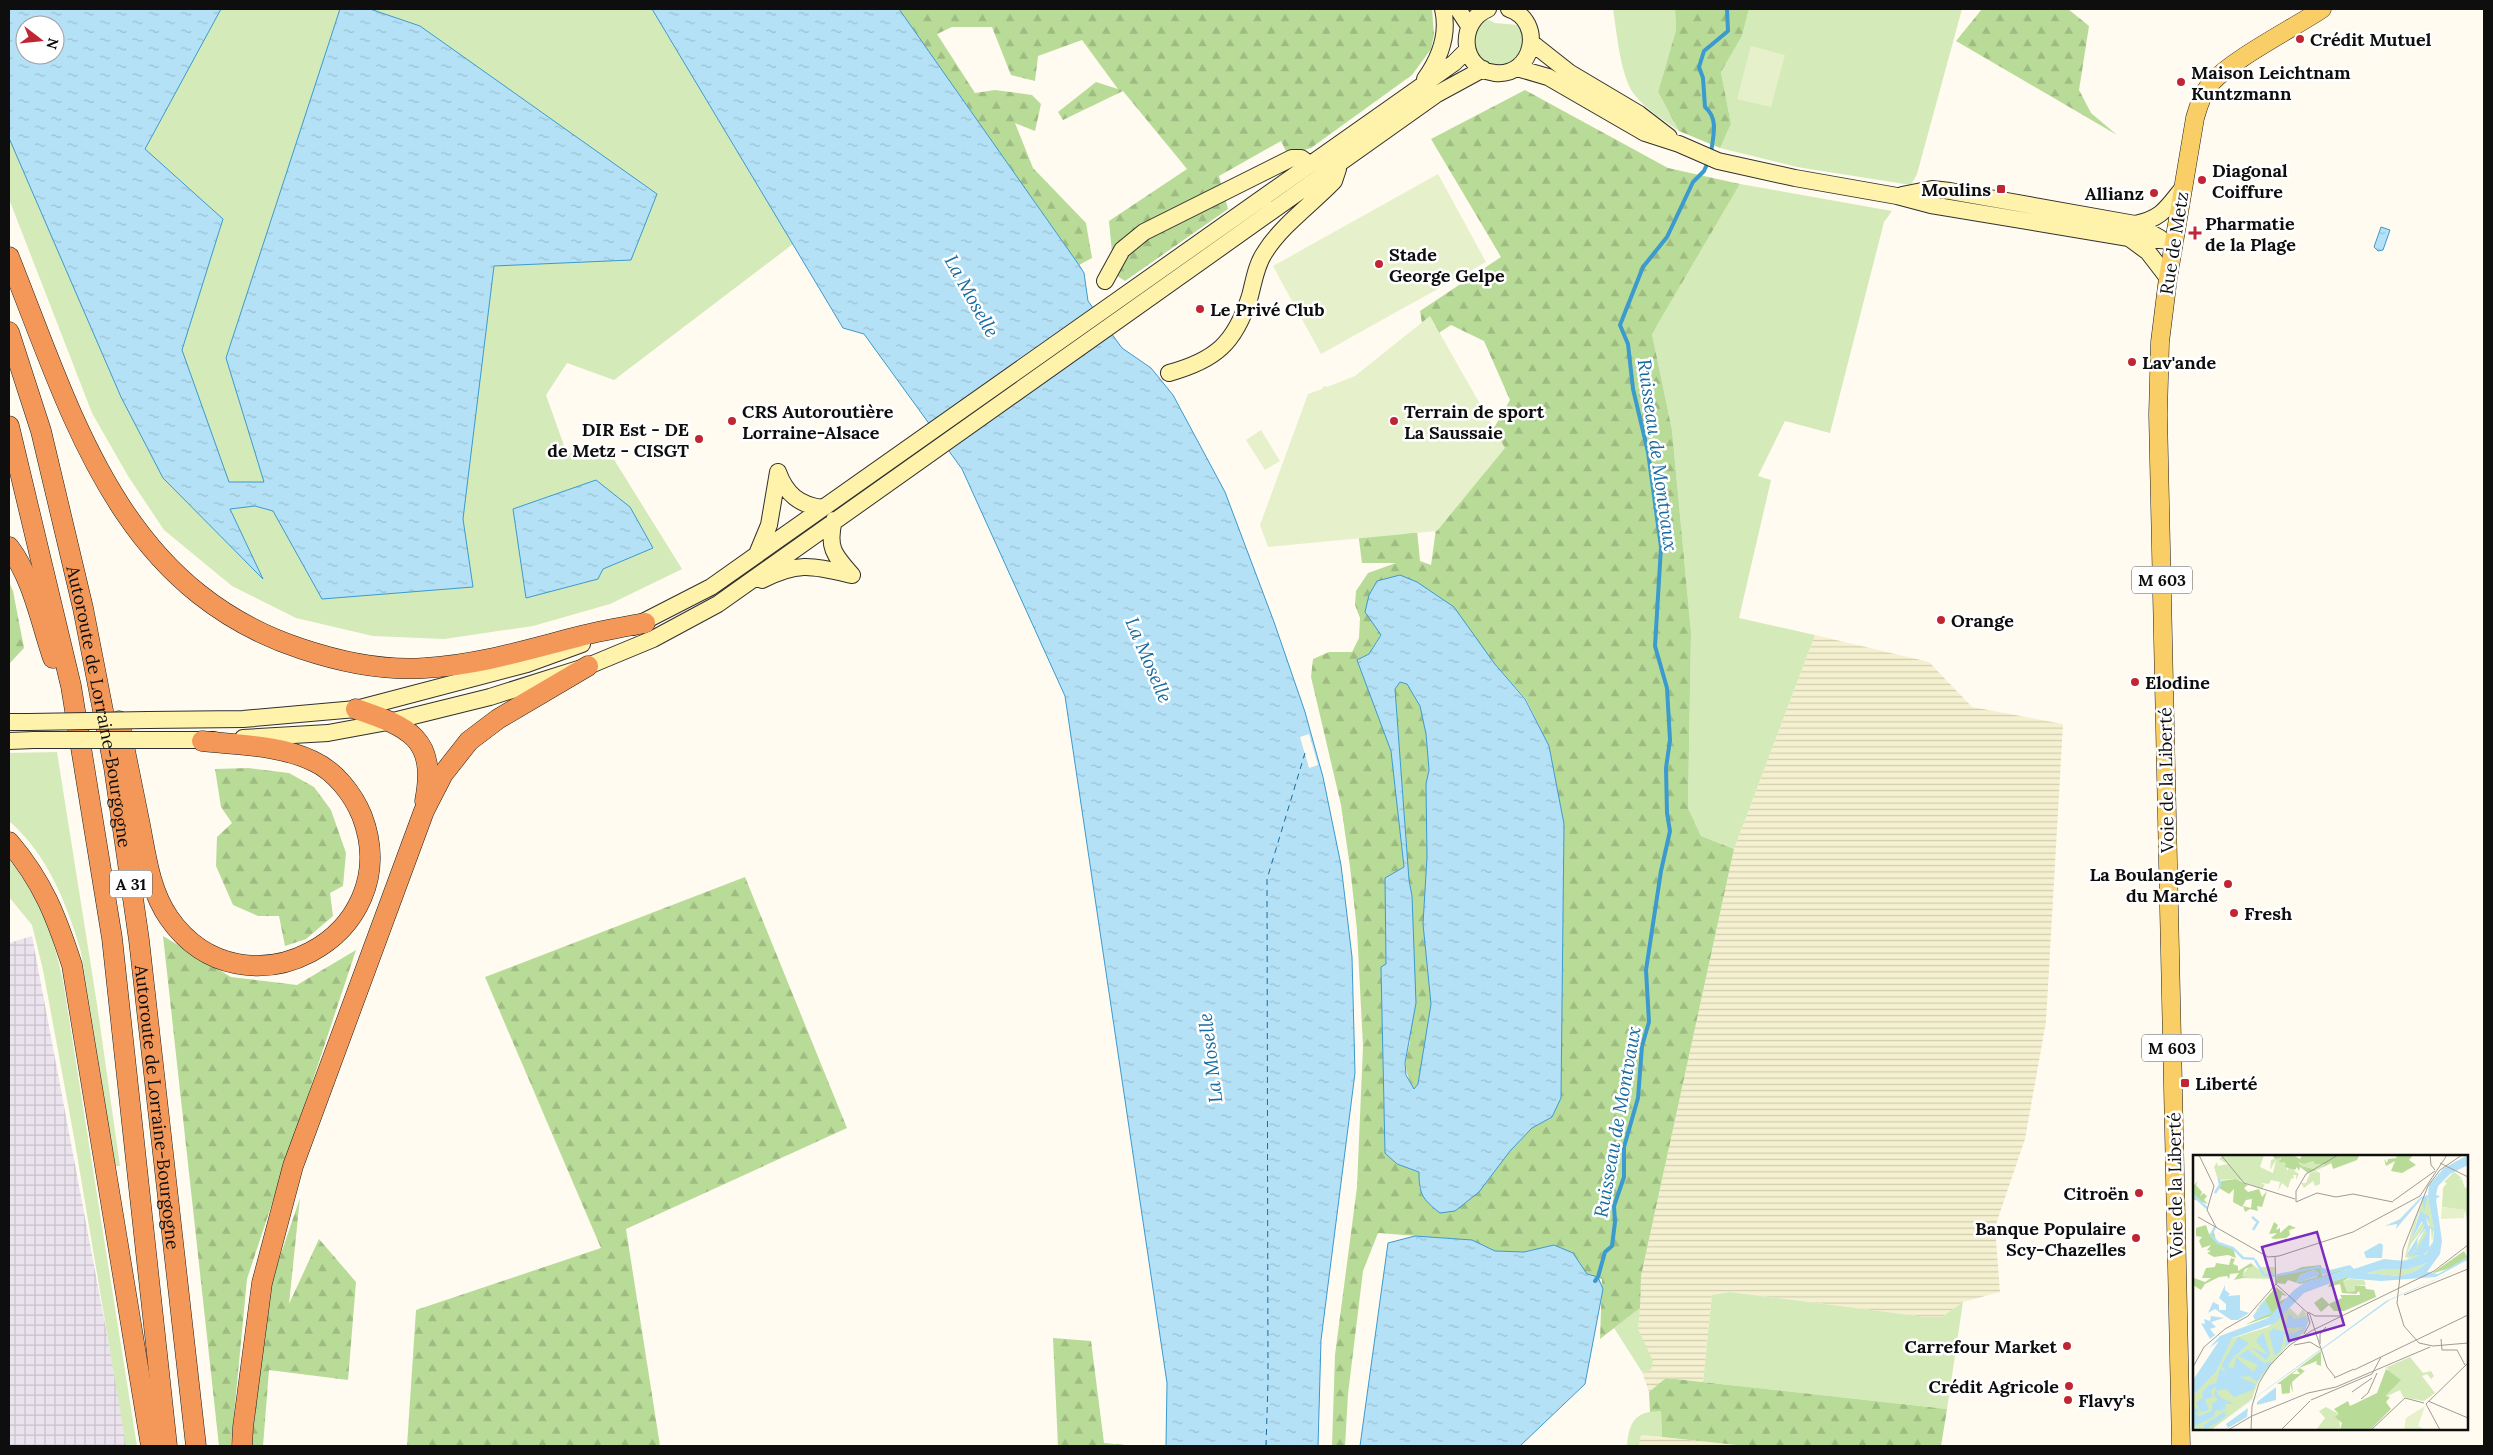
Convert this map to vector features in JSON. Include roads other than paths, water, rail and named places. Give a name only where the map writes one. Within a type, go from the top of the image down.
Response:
[{"type":"highway","points":[[9,257],[80,435],[113,497],[134,529],[160,558],[219,608],[252,628],[284,643],[334,658],[384,667],[424,668],[482,662],[578,637],[645,623]]},
{"type":"highway","name":"Autoroute de Lorraine-Bourgogne","points":[[9,332],[41,431],[83,608],[114,767],[139,940],[196,1446]]},
{"type":"highway","name":"Autoroute de Lorraine-Bourgogne","points":[[9,426],[71,686],[112,938],[167,1446]]},
{"type":"highway","points":[[41,431],[86,570],[150,874],[168,916],[187,938],[214,956],[236,964],[262,966],[291,962],[318,949],[336,935],[361,900],[368,873],[369,846],[366,827],[358,807],[332,773],[314,761],[272,749],[202,741]]},
{"type":"highway","points":[[9,547],[21,562],[34,594],[55,666],[71,686]]},
{"type":"highway","points":[[242,1446],[262,1282],[292,1166],[424,811],[444,774],[469,741],[498,719],[588,666]]},
{"type":"highway","points":[[356,709],[393,721],[416,737],[424,751],[428,786],[424,811]]},
{"type":"highway","points":[[9,842],[27,863],[54,912],[72,965],[151,1446]]},
{"type":"main road","points":[[1421,86],[1441,51],[1446,27],[1443,9]]},
{"type":"main road","points":[[1458,9],[1469,26]]},
{"type":"main road","points":[[1488,9],[1479,13],[1469,26],[1466,34],[1467,50],[1476,64],[1494,73],[1506,72],[1517,68],[1530,52],[1532,42],[1529,26],[1525,20],[1509,9]]},
{"type":"main road","name":"Rue de Metz","points":[[2158,414],[2160,342],[2168,278],[2167,240],[2182,189],[2195,118],[2203,96],[2215,78],[2322,9]]},
{"type":"main road","points":[[1532,42],[1570,73],[1639,114],[1679,144]]},
{"type":"main road","points":[[1188,260],[1309,164],[1454,63],[1467,50]]},
{"type":"main road","points":[[1517,68],[1548,77],[1645,133],[1679,144],[1718,161],[1756,170],[1897,196],[1932,189],[1941,190],[2167,240]]},
{"type":"main road","points":[[757,554],[769,525],[778,472],[782,483],[794,498],[804,504],[823,508],[843,504],[1188,260],[1336,165],[1437,94],[1483,69]]},
{"type":"main road","points":[[1104,281],[1122,250],[1157,224],[1292,158],[1301,158],[1309,164]]},
{"type":"main road","points":[[1169,373],[1194,366],[1212,357],[1224,345],[1239,324],[1263,255],[1271,242],[1334,181],[1338,170],[1336,165]]},
{"type":"main road","points":[[2132,231],[2164,212],[2182,189]]},
{"type":"main road","points":[[2132,231],[2168,278]]},
{"type":"main road","name":"Voie de la Liberté","points":[[2158,414],[2181,1446]]},
{"type":"main road","points":[[9,741],[202,741],[328,734],[393,721],[490,697],[588,666],[653,639],[779,572],[796,567],[815,566],[852,574],[832,550],[830,539],[834,520],[843,504]]},
{"type":"main road","points":[[9,722],[244,719],[356,709],[527,664],[645,623],[711,587],[823,508]]},
{"type":"main road","points":[[718,604],[834,520]]},
{"type":"water","points":[[9,9],[221,9],[145,149],[223,219],[182,350],[229,482],[264,482],[226,358],[340,9],[370,9],[420,26],[657,194],[631,260],[494,266],[463,519],[473,587],[322,599],[273,511],[255,506],[230,509],[263,579],[163,478],[121,397],[9,138]]},
{"type":"water","name":"La Moselle","points":[[652,9],[899,9],[1079,265],[1084,273],[1088,301],[1122,348],[1151,368],[1173,395],[1225,492],[1274,622],[1305,712],[1323,777],[1341,865],[1352,957],[1355,1073],[1321,1340],[1318,1446],[1166,1446],[1167,1383],[1065,696],[962,469],[864,334],[843,328]]},
{"type":"water","points":[[2381,227],[2390,230],[2383,250],[2378,251],[2374,247]]},
{"type":"water","points":[[596,480],[630,507],[653,548],[603,569],[598,579],[526,598],[513,509]]},
{"type":"water","points":[[1400,575],[1417,582],[1454,607],[1494,663],[1525,699],[1549,746],[1564,824],[1561,1098],[1552,1117],[1532,1128],[1510,1151],[1479,1192],[1455,1211],[1440,1213],[1425,1200],[1421,1191],[1419,1172],[1397,1164],[1385,1153],[1381,967],[1386,964],[1385,878],[1404,867],[1391,751],[1357,660],[1369,654],[1381,635],[1365,612],[1369,595],[1377,581]],"holes":[[[1400,682],[1407,684],[1420,706],[1426,734],[1429,770],[1426,784],[1427,857],[1423,924],[1431,1004],[1418,1084],[1414,1089],[1406,1075],[1405,1063],[1416,1003],[1412,896],[1409,880],[1395,689]]]},
{"type":"water","points":[[1415,1236],[1472,1240],[1495,1251],[1524,1252],[1554,1245],[1573,1253],[1587,1274],[1598,1277],[1603,1289],[1585,1384],[1520,1446],[1360,1446],[1388,1243]]},
{"type":"waterway","name":"Ruisseau de Montvaux","points":[[1711,153],[1714,122],[1705,107],[1703,78],[1699,67],[1704,51],[1728,31],[1727,9]]},
{"type":"waterway","name":"Ruisseau de Montvaux","points":[[1595,1281],[1598,1277],[1605,1252],[1612,1246],[1615,1222],[1614,1206],[1624,1177],[1624,1147],[1638,1098],[1642,1046],[1649,1022],[1646,970],[1661,871],[1670,831],[1667,813],[1666,768],[1670,740],[1667,688],[1655,646],[1661,547],[1648,452],[1633,389],[1628,344],[1620,325],[1643,267],[1667,237],[1693,182],[1704,171],[1708,162]]},
{"type":"place","name":"Crédit Mutuel","points":[[2300,39]]},
{"type":"place","name":"Maison Leichtnam Kuntzmann","points":[[2181,82]]},
{"type":"place","name":"Diagonal Coiffure","points":[[2202,180]]},
{"type":"place","name":"Moulins","points":[[2001,189]]},
{"type":"place","name":"Allianz","points":[[2154,193]]},
{"type":"place","name":"Pharmatie de la Plage","points":[[2195,233]]},
{"type":"place","name":"Stade George Gelpe","points":[[1379,264]]},
{"type":"place","name":"Le Privé Club","points":[[1200,309]]},
{"type":"place","name":"Lav'ande","points":[[2132,362]]},
{"type":"place","name":"CRS Autoroutière Lorraine-Alsace","points":[[732,421]]},
{"type":"place","name":"Terrain de sport La Saussaie","points":[[1394,421]]},
{"type":"place","name":"DIR Est - DE de Metz - CISGT","points":[[699,439]]},
{"type":"place","name":"Orange","points":[[1941,620]]},
{"type":"place","name":"Elodine","points":[[2135,682]]},
{"type":"place","name":"La Boulangerie du Marché","points":[[2228,884]]},
{"type":"place","name":"Fresh","points":[[2234,913]]},
{"type":"place","name":"Liberté","points":[[2185,1083]]},
{"type":"place","name":"Citroën","points":[[2139,1193]]},
{"type":"place","name":"Banque Populaire Scy-Chazelles","points":[[2136,1238]]},
{"type":"place","name":"Carrefour Market","points":[[2067,1346]]},
{"type":"place","name":"Crédit Agricole","points":[[2069,1386]]},
{"type":"place","name":"Flavy's","points":[[2068,1400]]}]
